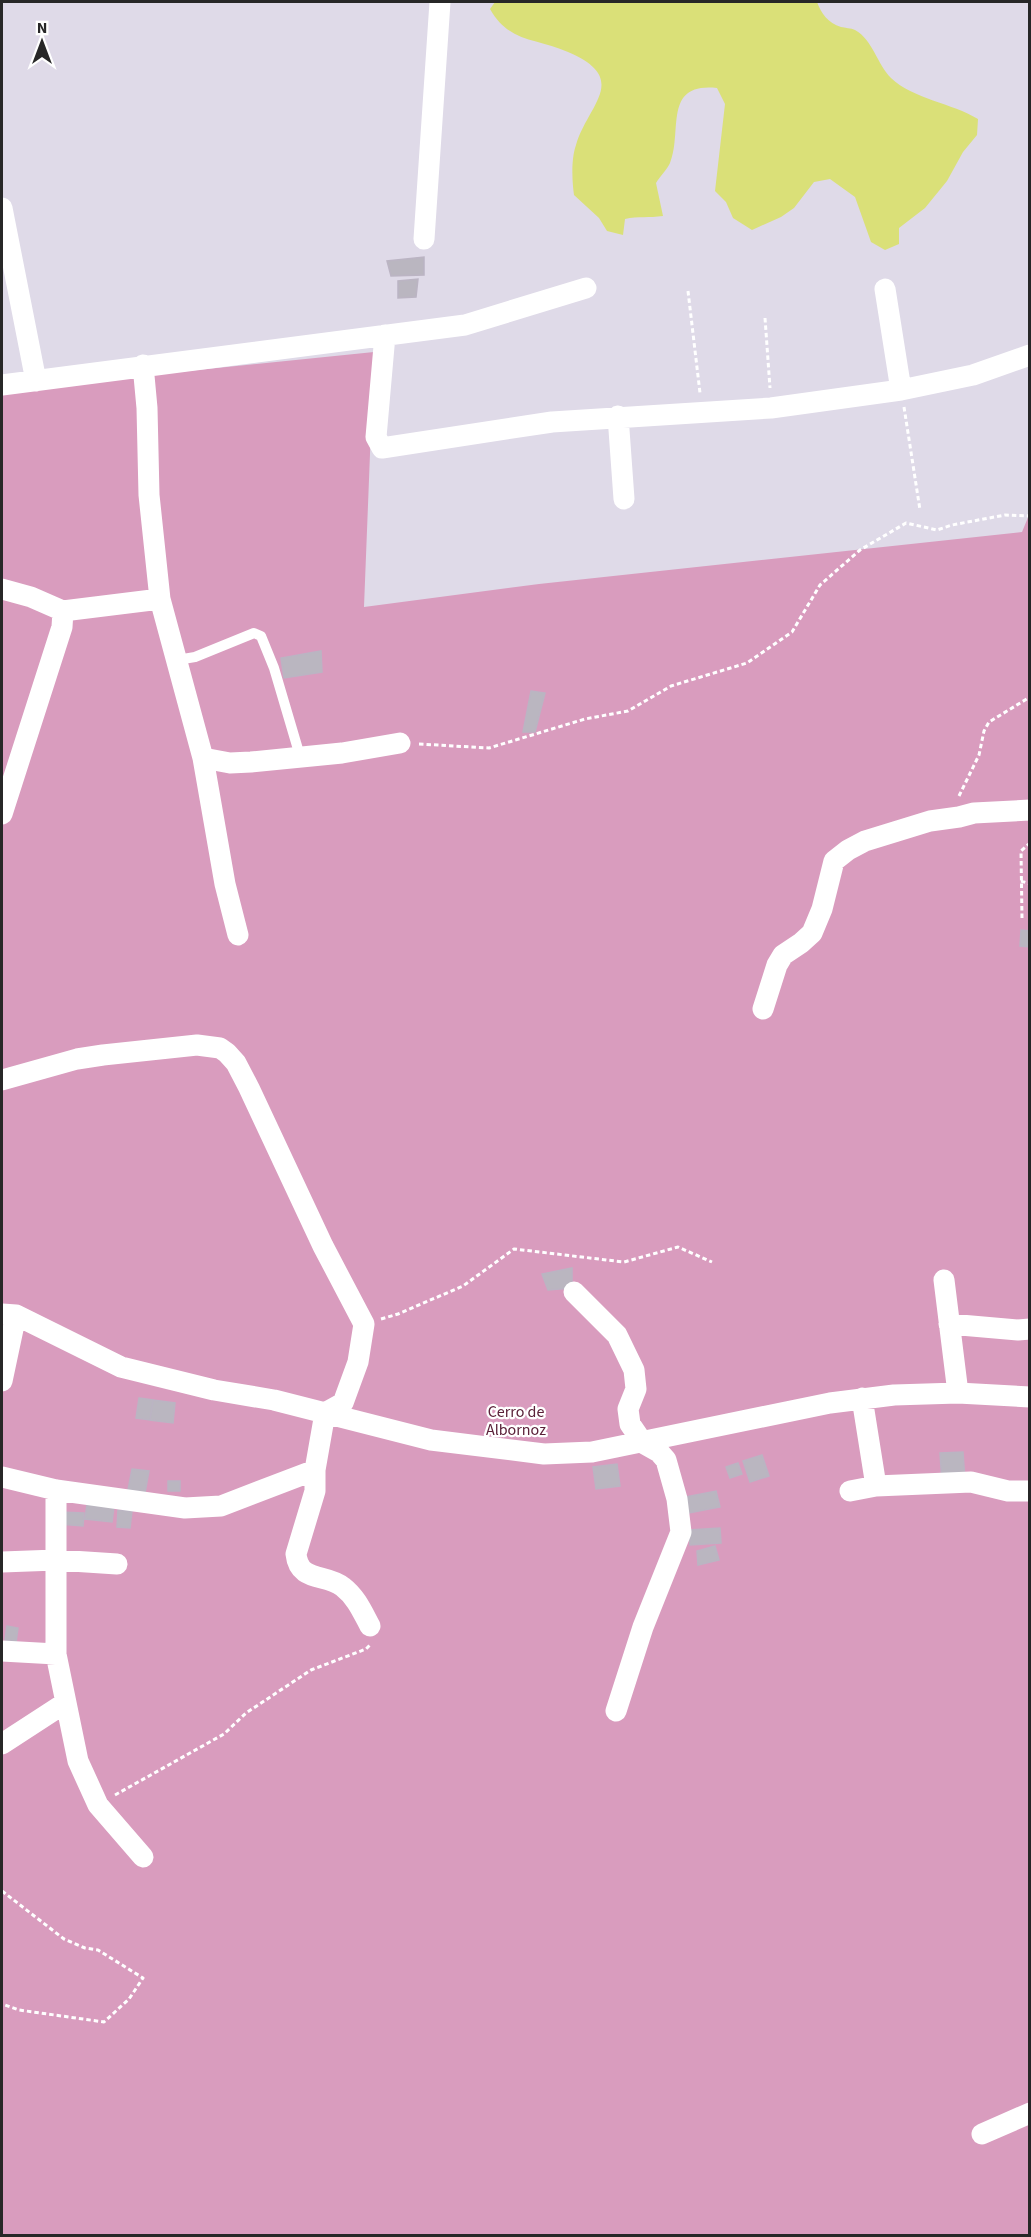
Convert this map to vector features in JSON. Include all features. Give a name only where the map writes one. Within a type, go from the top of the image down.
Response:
[{"type":"street","points":[[424,238],[440,2]]},
{"type":"street","points":[[2,208],[36,381]]},
{"type":"street","points":[[2,385],[465,325],[586,288]]},
{"type":"street","points":[[885,289],[901,390]]},
{"type":"street","points":[[385,335],[376,437],[382,448],[552,422],[771,408],[901,390],[973,375],[1029,355]]},
{"type":"street","points":[[143,365],[147,408],[149,495],[160,599],[203,758],[225,884],[238,935]]},
{"type":"street","points":[[618,416],[624,499]]},
{"type":"street","points":[[2,589],[31,597],[63,611],[160,599]]},
{"type":"street","points":[[4,801],[62,627],[63,611]]},
{"type":"street","points":[[203,758],[230,763],[342,753],[400,743]]},
{"type":"street","points":[[763,1009],[777,965],[783,955],[812,933],[822,909],[834,861],[848,850],[865,841],[930,821],[959,818],[974,813],[1029,810]]},
{"type":"street","points":[[2,1080],[77,1059],[197,1045],[220,1048],[236,1063],[323,1246],[364,1324],[358,1362],[343,1403],[325,1413]]},
{"type":"street","points":[[944,1280],[958,1393]]},
{"type":"street","points":[[574,1292],[618,1335],[634,1370],[636,1389],[628,1409],[628,1418],[643,1443],[663,1455],[666,1460],[677,1499],[681,1532],[643,1627],[616,1711]]},
{"type":"street","points":[[2,1381],[9,1315],[121,1367],[214,1390],[274,1400],[431,1440],[544,1454],[592,1452],[862,1398],[958,1393],[1029,1397]]},
{"type":"street","points":[[949,1324],[1029,1329]]},
{"type":"street","points":[[862,1398],[876,1486]]},
{"type":"street","points":[[325,1413],[315,1470],[315,1491],[299,1541],[296,1554],[297,1563],[302,1570],[341,1585],[356,1598],[370,1626]]},
{"type":"street","points":[[2,1477],[56,1490],[185,1508],[221,1506],[315,1470]]},
{"type":"street","points":[[850,1491],[876,1486],[971,1482],[1008,1491],[1029,1491]]},
{"type":"street","points":[[56,1490],[56,1654],[78,1761],[98,1805],[144,1857]]},
{"type":"street","points":[[2,1562],[56,1560],[117,1564]]},
{"type":"street","points":[[2,1651],[56,1654]]},
{"type":"street","points":[[2,1744],[65,1702]]},
{"type":"street","points":[[982,2134],[1029,2113]]},
{"type":"lane","points":[[177,660],[195,657],[254,633],[261,636],[274,668],[300,756]]},
{"type":"path","points":[[688,291],[703,412]]},
{"type":"path","points":[[765,318],[771,408]]},
{"type":"path","points":[[901,390],[920,510]]},
{"type":"path","points":[[400,743],[489,748],[585,719],[628,711],[671,686],[747,663],[792,632],[820,585],[860,549],[906,523],[937,530],[1005,515],[1029,516]]},
{"type":"path","points":[[959,818],[956,804],[979,755],[984,731],[989,722],[1029,697]]},
{"type":"path","points":[[1022,918],[1021,851],[1029,843]]},
{"type":"path","points":[[1021,881],[1029,884]]},
{"type":"path","points":[[364,1324],[398,1314],[463,1286],[514,1249],[624,1262],[678,1247],[712,1262]]},
{"type":"path","points":[[98,1805],[224,1734],[246,1713],[311,1670],[366,1649],[383,1633],[370,1626]]},
{"type":"path","points":[[2,1891],[64,1939],[85,1948],[99,1950],[143,1978],[129,1999],[104,2022],[19,2010],[2,2004]]},
{"type":"green space","name":"Cerro de Albornoz","points":[[374,352],[364,607],[539,584],[1022,532],[1029,515],[1029,2235],[2,2235],[2,390]]},
{"type":"shaded area","points":[[495,2],[817,2],[823,14],[832,23],[853,29],[861,34],[886,72],[900,85],[978,119],[977,135],[963,152],[947,181],[925,208],[899,228],[899,244],[885,250],[871,242],[855,197],[830,179],[814,182],[794,208],[781,217],[752,230],[733,218],[726,202],[715,191],[725,104],[717,88],[700,88],[688,93],[681,101],[670,163],[656,183],[663,216],[625,219],[623,235],[607,231],[599,218],[574,195],[573,183],[574,151],[600,93],[601,82],[598,72],[587,62],[568,52],[524,38],[506,28],[490,9]]},
{"type":"building","points":[[424,257],[424,275],[391,276],[387,261]]},
{"type":"building","points":[[418,279],[416,297],[398,298],[398,281]]},
{"type":"building","points":[[321,651],[322,672],[284,678],[281,658]]},
{"type":"building","points":[[531,691],[545,693],[535,732],[523,732]]},
{"type":"building","points":[[1021,930],[1030,931],[1030,947],[1020,946]]},
{"type":"building","points":[[572,1268],[572,1288],[548,1290],[542,1274]]},
{"type":"building","points":[[139,1398],[153,1400],[150,1420],[136,1418]]},
{"type":"building","points":[[153,1400],[175,1403],[173,1423],[150,1420]]},
{"type":"building","points":[[963,1452],[965,1481],[942,1482],[940,1453]]},
{"type":"building","points":[[762,1455],[769,1476],[750,1482],[743,1461]]},
{"type":"building","points":[[738,1463],[742,1474],[730,1478],[726,1467]]},
{"type":"building","points":[[617,1464],[620,1486],[596,1489],[593,1467]]},
{"type":"building","points":[[132,1469],[149,1471],[145,1493],[128,1490]]},
{"type":"building","points":[[168,1481],[180,1481],[180,1491],[168,1491]]},
{"type":"building","points":[[716,1491],[720,1507],[688,1513],[685,1497]]},
{"type":"building","points":[[87,1504],[114,1507],[112,1522],[85,1519]]},
{"type":"building","points":[[118,1510],[132,1511],[130,1528],[117,1527]]},
{"type":"building","points":[[59,1512],[84,1513],[83,1526],[59,1524]]},
{"type":"building","points":[[720,1528],[721,1543],[690,1545],[689,1530]]},
{"type":"building","points":[[715,1546],[719,1560],[698,1565],[697,1551]]},
{"type":"building","points":[[7,1626],[18,1628],[16,1642],[5,1640]]}]
